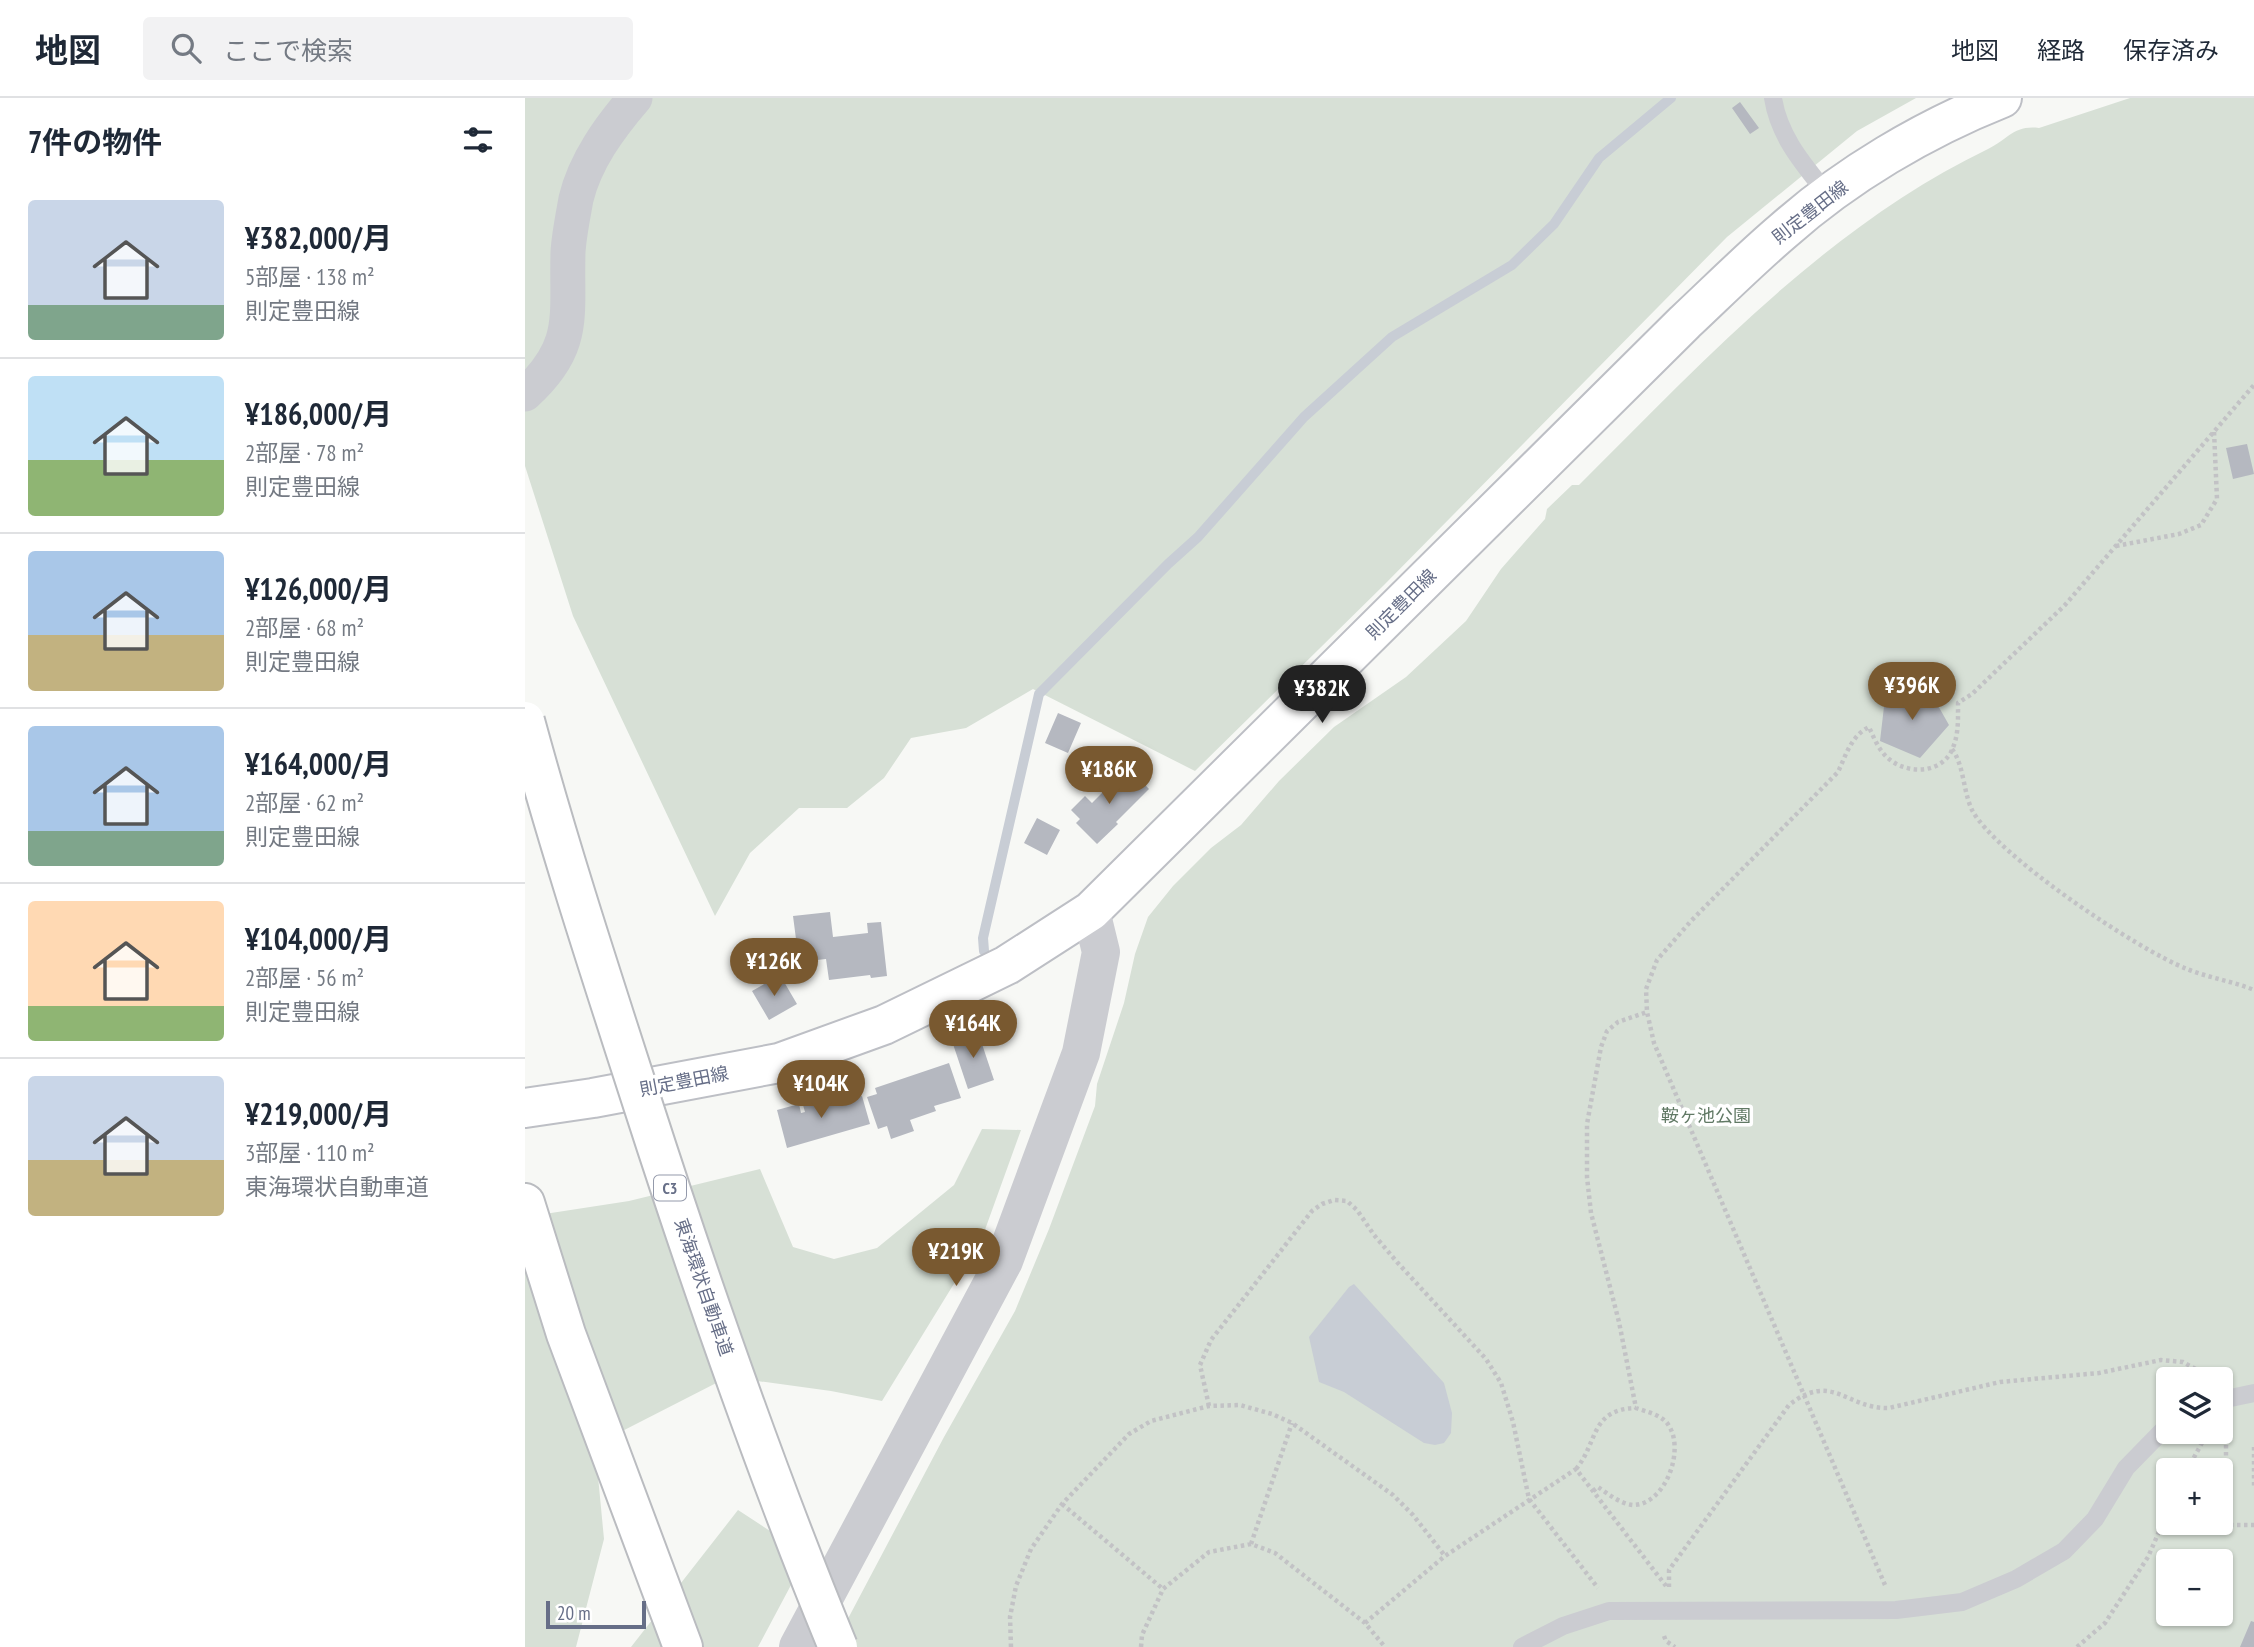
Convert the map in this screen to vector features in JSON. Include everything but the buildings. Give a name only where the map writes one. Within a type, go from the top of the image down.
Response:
[{"type":"main road","name":"則定豊田線","points":[[525,1108],[779,1063],[896,1019],[1007,965],[1091,911],[1685,322],[1784,229],[1828,195],[1947,115],[2002,98]]},
{"type":"main road","name":"東海環状自動車道","points":[[525,721],[608,999],[701,1283],[812,1584],[838,1647]]},
{"type":"main road","points":[[525,1203],[566,1334],[683,1647]]},
{"type":"street","points":[[525,394],[558,356],[567,329],[568,250],[577,197],[593,155],[635,98]]},
{"type":"street","points":[[797,1647],[1005,1261],[1081,1053],[1101,952],[1091,911]]},
{"type":"lane","points":[[1773,98],[1776,118],[1783,135],[1828,195]]},
{"type":"lane","points":[[2233,1398],[2254,1392]]},
{"type":"lane","points":[[1523,1647],[1563,1626],[1609,1611],[1896,1610],[1962,1602],[2017,1579],[2064,1550],[2095,1519],[2126,1468],[2156,1437]]},
{"type":"path","points":[[1896,1610],[1654,1043],[1647,1012],[1646,989],[1657,960],[1691,920],[1838,772],[1851,744],[1860,732],[1869,727],[1876,743],[1889,759],[1913,770],[1940,765],[1952,749],[1959,730],[1958,703],[1972,694],[2065,605],[2254,385]]},
{"type":"path","points":[[2116,546],[2179,534],[2201,525],[2217,499],[2214,430]]},
{"type":"path","points":[[1952,749],[1972,810],[2002,844],[2056,889],[2147,948],[2187,969],[2254,990]]},
{"type":"path","points":[[1636,1408],[1629,1384],[1619,1322],[1591,1213],[1587,1177],[1587,1124],[1601,1047],[1607,1031],[1618,1022],[1647,1012]]},
{"type":"path","points":[[1209,1406],[1200,1365],[1211,1340],[1312,1212],[1322,1204],[1334,1200],[1347,1201],[1397,1262],[1486,1359],[1501,1384],[1513,1422],[1529,1499],[1607,1599],[1609,1611]]},
{"type":"path","points":[[1576,1469],[1669,1590],[1669,1570],[1789,1405],[1804,1393],[1814,1390],[1832,1392],[1873,1409],[1889,1408],[2000,1382],[2099,1373],[2161,1360],[2183,1362],[2192,1367]]},
{"type":"path","points":[[1011,1647],[1010,1617],[1016,1586],[1031,1549],[1062,1504],[1129,1434],[1151,1421],[1209,1406],[1240,1405],[1272,1414],[1291,1423],[1394,1494],[1445,1556]]},
{"type":"path","points":[[1365,1623],[1445,1556],[1576,1469],[1584,1459],[1598,1425],[1616,1411],[1636,1408],[1663,1419],[1674,1438],[1674,1451],[1663,1488],[1654,1498],[1632,1505],[1598,1488],[1593,1491]]},
{"type":"path","points":[[1251,1545],[1291,1423]]},
{"type":"path","points":[[2225,1444],[2226,1525],[2254,1525]]},
{"type":"path","points":[[2254,1447],[2254,1488]]},
{"type":"path","points":[[1062,1504],[1163,1589]]},
{"type":"path","points":[[2077,1647],[2105,1623],[2148,1556],[2157,1535]]},
{"type":"path","points":[[1141,1647],[1142,1636],[1163,1589],[1209,1552],[1251,1545],[1275,1553],[1365,1623],[1385,1647]]},
{"type":"green space","points":[[525,98],[1916,98],[1857,131],[1727,237],[1384,585],[1195,771],[1033,689],[966,728],[911,738],[884,778],[847,808],[799,808],[750,853],[715,916],[573,616],[525,466]]},
{"type":"green space","name":"鞍ヶ池公園","points":[[2130,98],[2254,98],[2254,1647],[833,1647],[944,1437],[1015,1311],[1095,1106],[1097,1084],[1124,1003],[1135,954],[1148,917],[1173,886],[1211,848],[1241,825],[1279,781],[1334,727],[1406,677],[1466,621],[1501,569],[1545,519],[1547,509],[1572,485],[1579,485],[1770,299],[1821,256],[1930,180],[2017,131],[2039,128]]},
{"type":"green space","points":[[982,1129],[1021,1130],[982,1238],[882,1401],[728,1377],[595,1445],[604,1539],[576,1647],[525,1647],[525,1217],[629,1201],[760,1169],[793,1247],[834,1259],[877,1248],[954,1185]]},
{"type":"green space","points":[[738,1510],[807,1555],[758,1647],[631,1647]]},
{"type":"shaded area","points":[[1354,1284],[1444,1383],[1452,1413],[1451,1433],[1444,1443],[1424,1443],[1344,1392],[1319,1382],[1309,1337]]},
{"type":"waterway","points":[[984,951],[983,938],[1039,694],[1198,537],[1304,417],[1392,337],[1512,265],[1554,224],[1599,158],[1671,98]]}]
